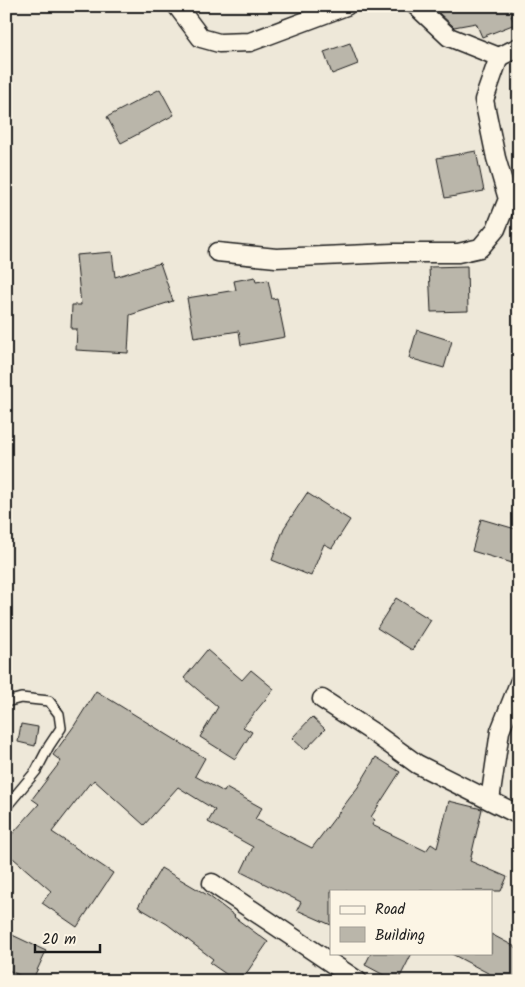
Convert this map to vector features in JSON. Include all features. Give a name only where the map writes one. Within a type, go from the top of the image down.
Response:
[{"type":"street","points":[[177,6],[201,38],[219,43],[250,42],[346,6]]},
{"type":"street","points":[[416,6],[448,37],[499,57]]},
{"type":"street","points":[[217,252],[276,258],[393,253],[458,253],[480,248],[496,229],[508,199],[496,158],[484,100],[499,57],[519,47]]},
{"type":"street","points":[[490,800],[500,731],[519,683]]},
{"type":"street","points":[[322,699],[417,764],[519,816]]},
{"type":"street","points":[[212,883],[358,981]]},
{"type":"lane","points":[[6,702],[21,698],[48,701],[60,714],[61,728],[36,771],[6,807]]},
{"type":"building","points":[[438,6],[519,6],[519,15],[511,16],[515,24],[482,37],[476,23],[454,27],[439,13]]},
{"type":"building","points":[[350,43],[358,64],[332,74],[324,52]]},
{"type":"building","points":[[160,89],[174,115],[121,143],[107,117]]},
{"type":"building","points":[[476,151],[484,191],[445,198],[437,158]]},
{"type":"building","points":[[112,252],[115,277],[160,263],[173,301],[130,315],[128,353],[76,350],[77,329],[71,329],[72,305],[81,305],[76,255]]},
{"type":"building","points":[[467,266],[468,311],[431,312],[429,267]]},
{"type":"building","points":[[255,277],[256,282],[268,280],[272,299],[277,298],[285,337],[241,345],[239,331],[194,338],[187,298],[236,290],[234,281]]},
{"type":"building","points":[[417,330],[452,341],[444,368],[409,358]]},
{"type":"building","points":[[307,493],[350,520],[332,548],[324,544],[311,576],[272,560],[284,528]]},
{"type":"building","points":[[481,519],[519,530],[519,565],[472,551]]},
{"type":"building","points":[[396,598],[431,620],[412,650],[377,628]]},
{"type":"building","points":[[207,650],[242,680],[251,670],[274,689],[243,727],[252,732],[235,759],[200,737],[218,707],[184,678]]},
{"type":"building","points":[[96,691],[205,758],[195,776],[224,792],[226,788],[262,808],[255,819],[312,848],[358,787],[376,757],[400,772],[371,817],[375,820],[372,825],[426,851],[431,844],[437,848],[449,801],[482,809],[470,861],[507,877],[501,891],[330,890],[330,925],[297,910],[301,902],[241,872],[253,847],[208,822],[215,810],[178,787],[144,825],[94,780],[52,832],[113,873],[77,927],[42,903],[51,891],[6,852],[6,841],[39,804],[32,799],[61,761],[53,755]]},
{"type":"building","points":[[312,717],[325,729],[305,750],[292,738]]},
{"type":"building","points":[[21,724],[38,727],[35,746],[18,742]]},
{"type":"building","points":[[161,868],[209,896],[268,942],[241,981],[236,981],[210,963],[213,959],[167,924],[138,907]]},
{"type":"building","points":[[6,932],[46,951],[32,981],[6,969]]},
{"type":"building","points":[[492,935],[519,949],[519,981],[503,981],[452,954],[492,954]]},
{"type":"building","points":[[370,954],[412,954],[398,981],[365,965]]}]
